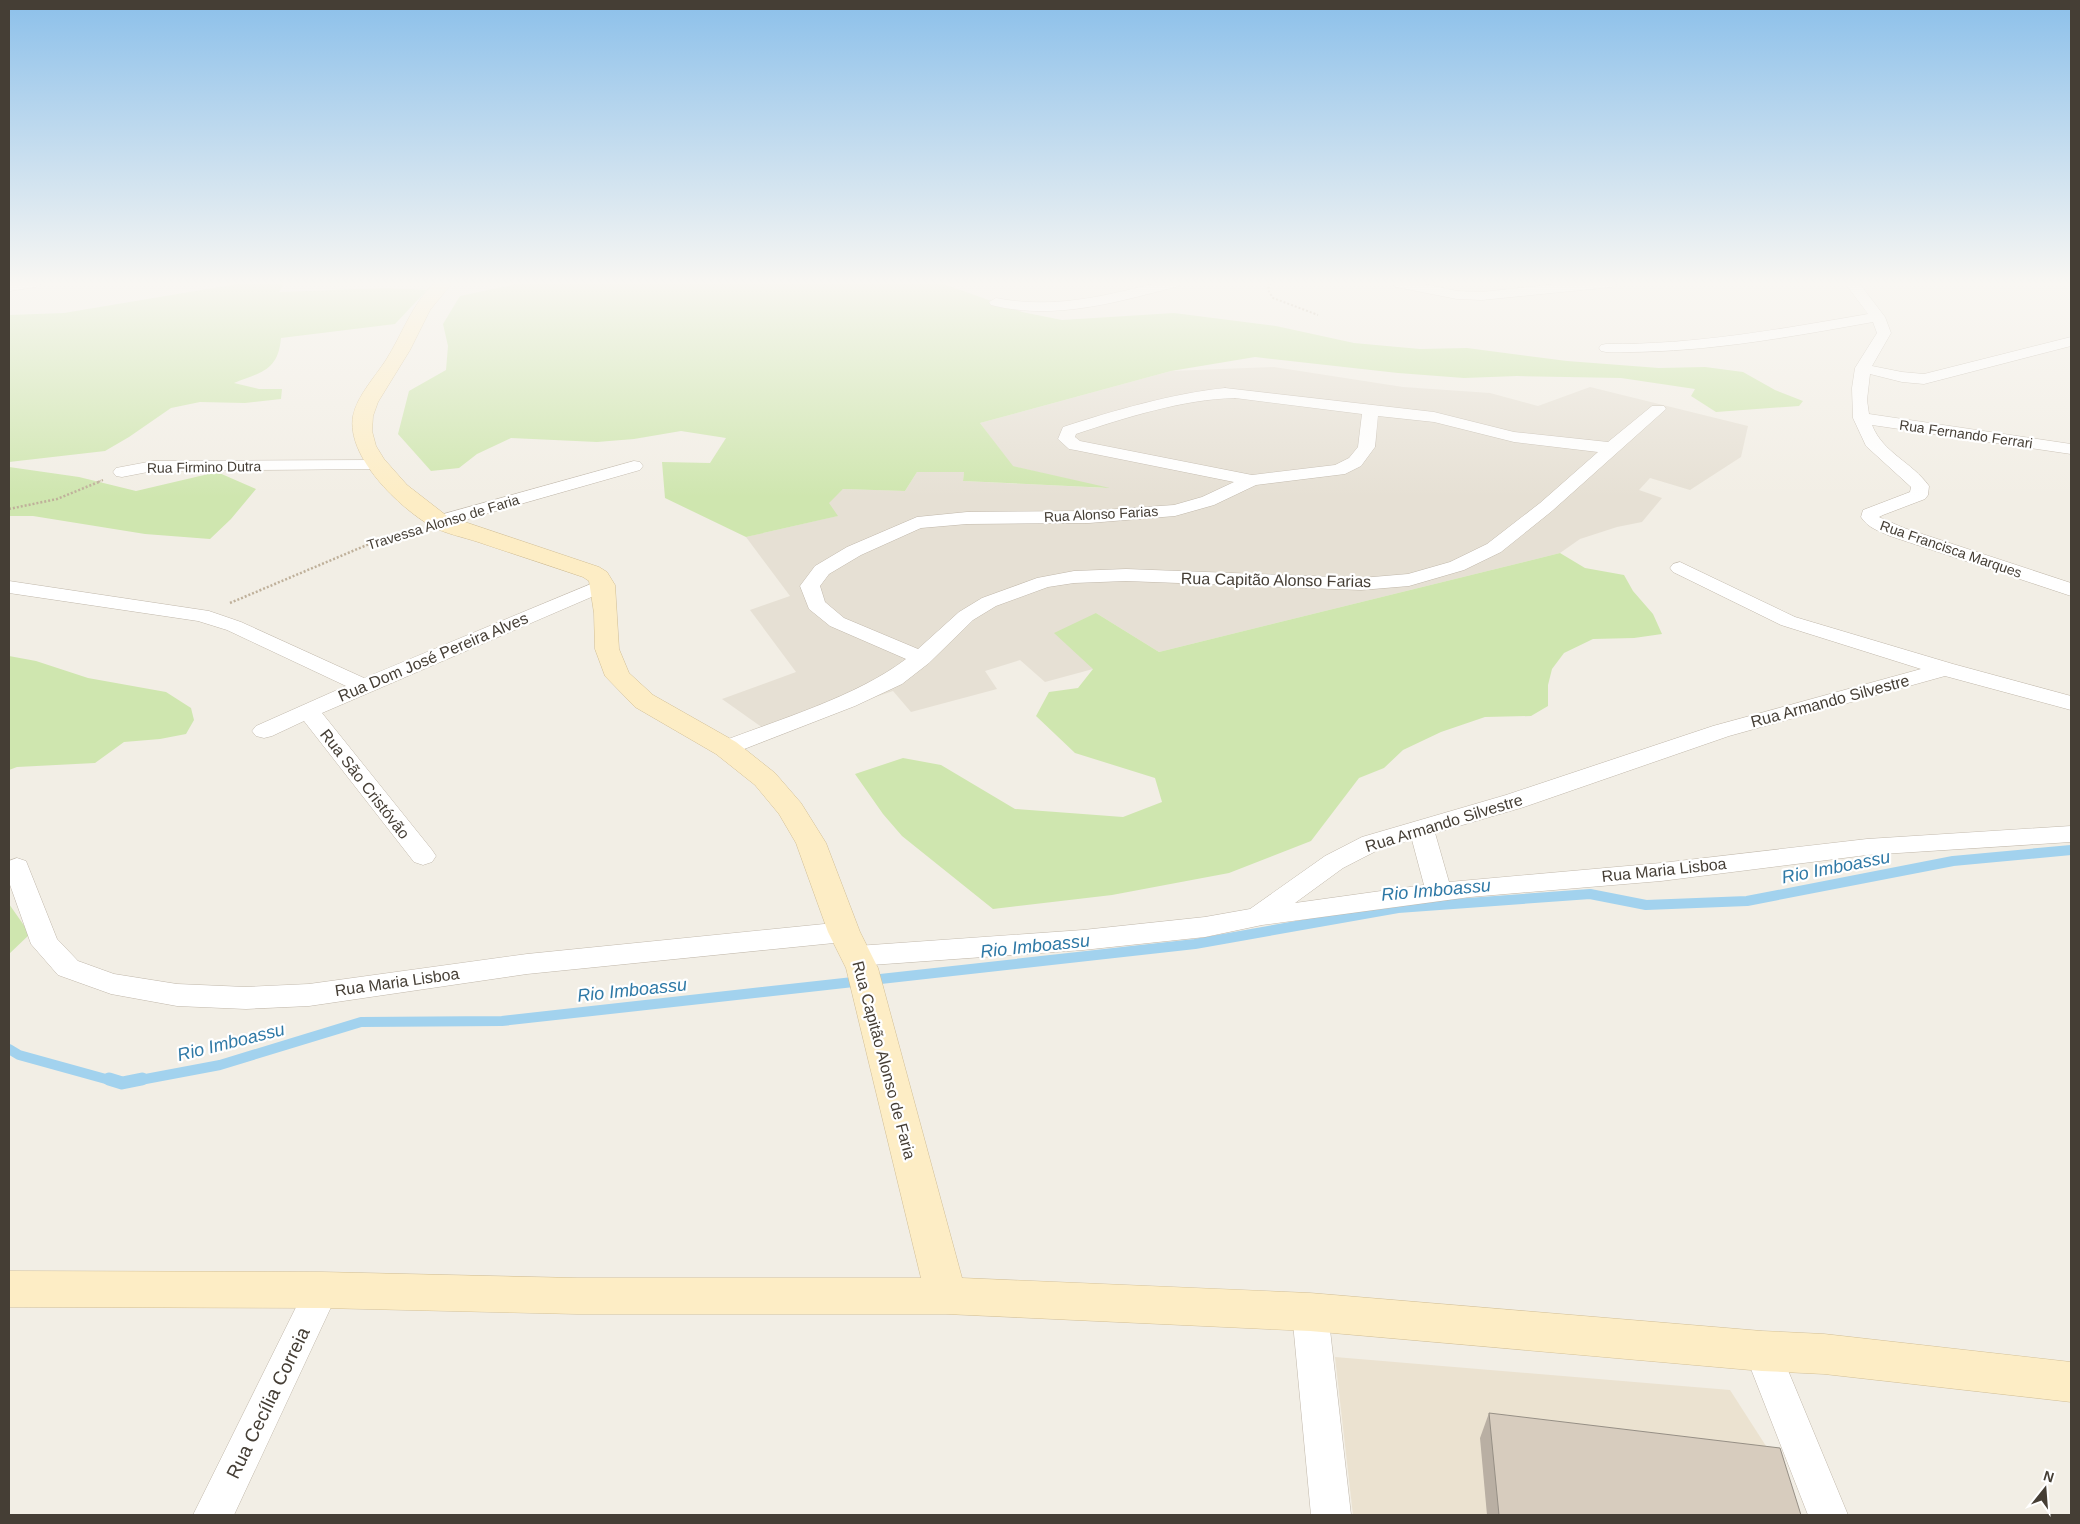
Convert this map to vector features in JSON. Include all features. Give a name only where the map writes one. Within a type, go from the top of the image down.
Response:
[{"type":"street","points":[[399,354],[363,415],[361,426],[364,440],[376,465],[412,501],[440,521],[591,572],[599,577],[603,586]]},
{"type":"street","name":"Rua Francisca Marques","points":[[1872,354],[1863,368],[1860,396],[1861,418],[1867,434],[1878,450],[1910,474],[1920,486],[1919,495],[1903,503],[1882,508],[1870,514],[1870,518],[1874,522],[1905,535],[2071,590]]},
{"type":"street","points":[[1863,368],[1902,377],[1924,379],[2023,354]]},
{"type":"street","points":[[1371,410],[1366,447],[1355,462],[1338,470],[1252,480],[1100,451],[1075,445],[1066,439],[1069,431],[1083,426],[1158,406],[1219,393],[1251,394],[1434,417],[1514,437],[1612,448]]},
{"type":"street","name":"Rua Capitão Alonso Farias","points":[[921,658],[946,632],[966,616],[989,602],[1044,582],[1074,577],[1126,576],[1361,584],[1409,580],[1457,566],[1494,548],[1546,507],[1658,409]]},
{"type":"street","name":"Rua Fernando Ferrari","points":[[1861,418],[2071,449]]},
{"type":"street","name":"Rua Firmino Dutra","points":[[122,472],[153,466],[376,465]]},
{"type":"street","name":"Travessa Alonso de Faria","points":[[440,521],[634,466]]},
{"type":"street","name":"Rua Alonso Farias","points":[[921,658],[837,622],[816,605],[810,586],[822,570],[863,546],[917,523],[967,518],[1089,517],[1175,510],[1208,501],[1252,480]]},
{"type":"street","points":[[1680,568],[1788,621],[1945,669],[2071,703]]},
{"type":"street","name":"Rua Dom José Pereira Alves","points":[[264,731],[364,686],[603,586]]},
{"type":"street","name":"Rua Capitão Alonso de Faria","points":[[603,586],[607,649],[618,676],[644,701],[682,725],[726,748],[765,779],[791,809],[811,843],[844,932],[859,962],[946,1296]]},
{"type":"street","points":[[9,587],[202,615],[234,626],[364,686]]},
{"type":"street","points":[[726,748],[847,701],[887,683],[921,658]]},
{"type":"street","name":"Rua Armando Silvestre","points":[[859,962],[1205,927],[1258,918],[1334,862],[1371,843],[1515,801],[1721,731],[1945,669]]},
{"type":"street","name":"Rua São Cristóvão","points":[[308,711],[423,856]]},
{"type":"street","points":[[1421,828],[1439,893]]},
{"type":"street","name":"Rua Maria Lisboa","points":[[1258,918],[1470,888],[1661,872],[1867,847],[2071,834]]},
{"type":"street","name":"Rua Maria Lisboa","points":[[18,867],[30,908],[45,944],[68,968],[111,984],[177,995],[246,998],[309,995],[527,964],[844,932]]},
{"type":"street","points":[[9,1289],[322,1290],[577,1296],[946,1296],[1310,1312],[1762,1351],[1824,1354],[2071,1382]]},
{"type":"street","name":"Rua Cecília Correia","points":[[213,1515],[322,1290]]},
{"type":"street","points":[[1310,1312],[1331,1515]]},
{"type":"street","points":[[1762,1351],[1828,1515]]},
{"type":"path","points":[[9,509],[40,505],[60,499],[122,472]]},
{"type":"path","name":"Travessa Alonso de Faria","points":[[202,615],[381,539],[440,521]]},
{"type":"shaded area","points":[[1274,367],[1403,387],[1490,393],[1538,406],[1590,387],[1748,426],[1741,457],[1690,490],[1650,478],[1639,490],[1662,498],[1642,522],[1617,527],[1580,539],[1560,553],[1159,652],[1096,613],[1093,669],[1045,682],[1020,660],[985,671],[997,689],[911,712],[893,691],[770,733],[722,699],[796,672],[750,610],[790,596],[746,537],[837,516],[828,503],[843,489],[905,491],[917,472],[964,472],[963,481],[1106,488],[1012,466],[980,423],[1171,371]]},
{"type":"shaded area","points":[[1335,1357],[1730,1390],[1766,1446],[1790,1515],[1353,1515]]},
{"type":"green space","points":[[9,354],[277,354],[272,364],[266,369],[234,383],[259,389],[282,389],[281,399],[245,403],[200,402],[171,408],[105,451],[9,462]]},
{"type":"green space","points":[[447,354],[1514,354],[1567,361],[1659,368],[1705,367],[1743,372],[1775,390],[1803,401],[1799,406],[1716,412],[1691,396],[1695,389],[1621,378],[1517,376],[1464,378],[1398,373],[1255,357],[1171,371],[980,423],[1013,466],[1110,488],[963,481],[964,472],[917,472],[905,491],[843,489],[829,503],[838,516],[746,537],[665,498],[662,462],[710,463],[726,438],[681,431],[634,439],[597,442],[511,438],[477,454],[459,468],[431,471],[398,434],[409,391],[446,370]]},
{"type":"green space","points":[[9,467],[79,477],[136,491],[217,472],[256,489],[231,519],[210,539],[145,534],[33,516],[9,516]]},
{"type":"green space","points":[[1560,553],[1585,568],[1624,575],[1633,591],[1653,614],[1662,634],[1634,638],[1593,639],[1564,653],[1552,669],[1548,685],[1548,706],[1531,716],[1485,717],[1441,732],[1403,750],[1384,768],[1359,778],[1311,841],[1229,873],[1112,895],[993,909],[902,836],[883,814],[855,774],[903,758],[941,765],[1015,809],[1123,817],[1162,802],[1155,778],[1075,753],[1036,716],[1049,692],[1078,688],[1093,669],[1054,633],[1096,613],[1159,652]]},
{"type":"green space","points":[[9,656],[36,661],[88,678],[166,692],[191,708],[194,720],[186,734],[160,739],[124,742],[95,763],[17,767],[9,770]]},
{"type":"green space","points":[[9,904],[30,934],[9,954]]},
{"type":"building","points":[[1489,1413],[1780,1448],[1801,1515],[1499,1515]]},
{"type":"waterway","name":"Rio Imboassu","points":[[135,1081],[220,1065],[361,1022],[502,1021],[1195,944],[1398,908],[1590,894],[1646,905],[1747,901],[1953,861],[2071,850]]},
{"type":"waterway","name":"Rio Imboassu","points":[[9,1049],[19,1055],[113,1081]]},
{"type":"waterway","name":"Rio Imboassu","points":[[109,1079],[122,1083],[142,1079]]}]
